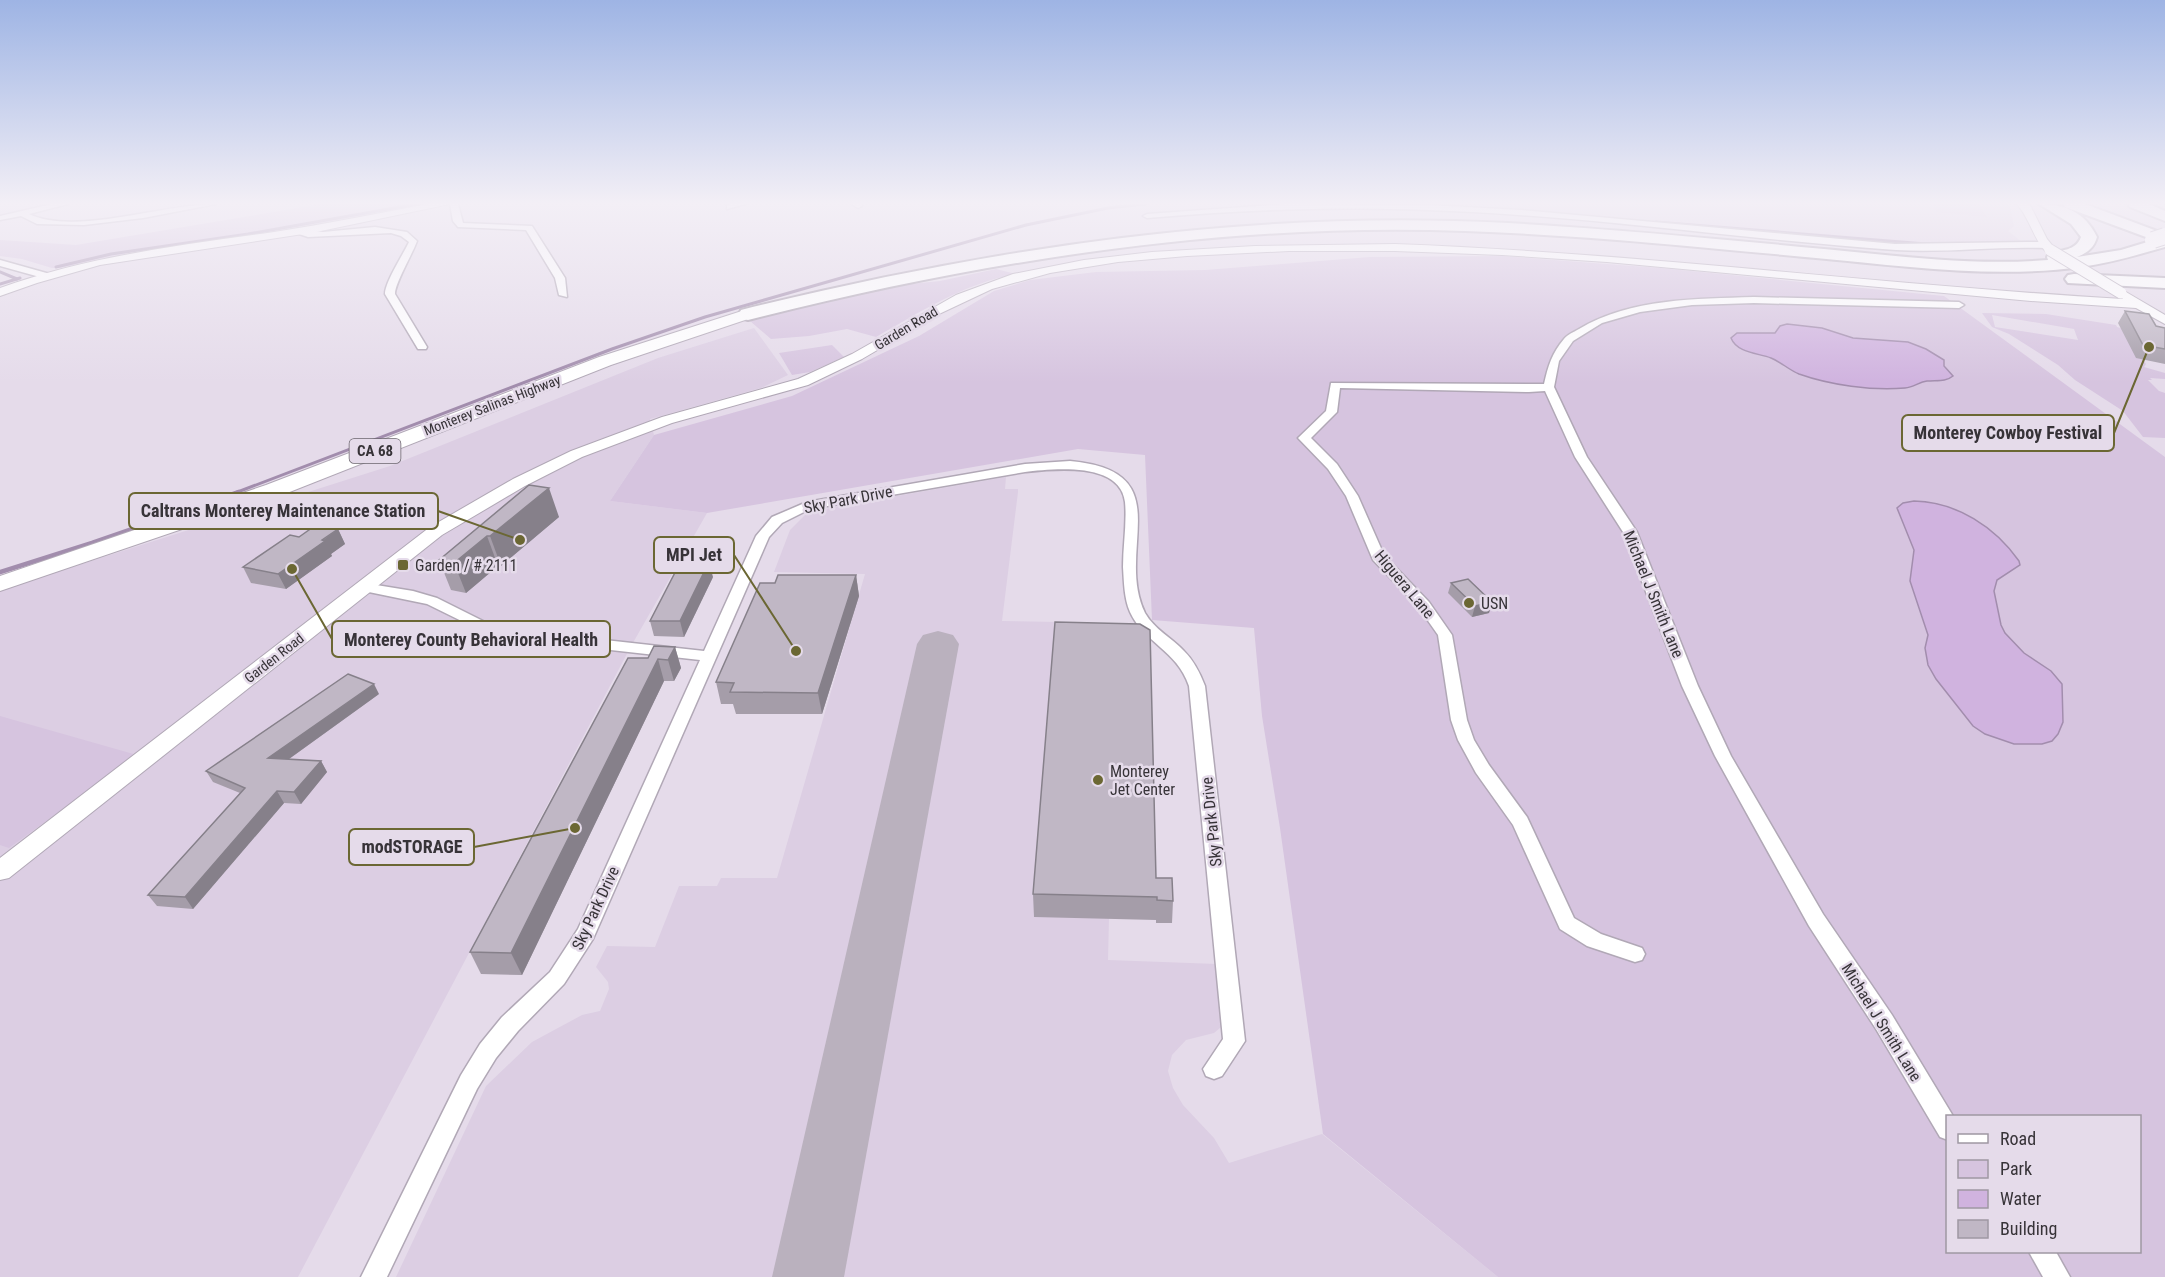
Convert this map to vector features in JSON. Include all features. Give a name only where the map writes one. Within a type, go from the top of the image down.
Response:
[{"type":"highway","name":"Monterey Salinas Highway","points":[[0,584],[274,490],[605,361],[748,314],[862,283],[966,264]]},
{"type":"highway","name":"Monterey Salinas Highway","points":[[748,314],[827,294],[994,264]]},
{"type":"highway","points":[[1864,264],[1995,276],[2165,283]]},
{"type":"highway","points":[[1865,264],[1970,272],[2165,276]]},
{"type":"highway","name":"CA 68","points":[[1955,264],[1996,266],[2041,264]]},
{"type":"street","points":[[2,264],[47,276]]},
{"type":"street","points":[[0,291],[47,276],[101,264]]},
{"type":"street","points":[[403,264],[390,285],[390,294],[422,347]]},
{"type":"street","points":[[551,264],[560,278],[564,295]]},
{"type":"street","name":"Garden Road","points":[[0,871],[364,587],[445,526],[495,494],[617,438],[664,421],[801,382],[847,363],[963,296],[1014,278],[1064,267],[1093,264]]},
{"type":"street","name":"Garden Road","points":[[1663,264],[1970,294],[2137,303]]},
{"type":"street","points":[[2072,264],[2165,321]]},
{"type":"street","points":[[1549,387],[1554,361],[1569,339],[1599,321],[1639,309],[1692,302],[1754,300],[1959,305]]},
{"type":"street","name":"Higuera Lane","points":[[1549,387],[1529,389],[1335,385],[1331,412],[1304,438],[1333,467],[1352,496],[1378,557],[1424,605],[1444,635],[1466,740],[1482,769],[1521,822],[1567,923],[1594,940],[1635,954]]},
{"type":"street","name":"Michael J Smith Lane","points":[[1549,387],[1581,457],[1630,532],[1690,686],[1723,756],[1816,920],[1884,1022],[1946,1127]]},
{"type":"street","name":"Sky Park Drive","points":[[374,1277],[470,1082],[488,1051],[510,1024],[557,978],[586,933],[763,536],[777,520],[794,510],[1025,468],[1076,464],[1116,478],[1124,486],[1131,500],[1132,601],[1147,626],[1186,659],[1193,671],[1197,686],[1234,1041],[1214,1069]]},
{"type":"street","points":[[364,587],[430,601],[494,632],[534,639],[709,656]]},
{"type":"street","points":[[2043,1253],[2057,1277]]},
{"type":"shaded area","points":[[754,328],[788,375],[761,388],[650,419],[654,435],[610,501],[707,513],[630,648],[298,1277],[0,1277],[0,590],[390,466],[658,358]]},
{"type":"shaded area","points":[[1006,477],[1005,489],[1018,489],[1018,492],[1002,621],[1058,622],[1057,643],[1109,918],[1108,960],[1217,964],[1221,1027],[1214,1033],[1186,1040],[1172,1055],[1168,1071],[1173,1088],[1183,1105],[1214,1138],[1229,1163],[1322,1134],[1498,1277],[396,1277],[486,1086],[532,1042],[582,1015],[600,1011],[609,989],[608,982],[596,967],[607,946],[655,947],[679,886],[717,886],[721,878],[777,878],[865,574],[774,572],[790,530],[805,515],[833,507]]},
{"type":"green space","points":[[37,264],[84,264],[60,268]]},
{"type":"green space","points":[[1286,264],[1602,264],[1944,296],[2165,457],[2165,1277],[1498,1277],[1323,1134],[1262,716],[1254,628],[1152,620],[1145,455],[1078,449],[707,513],[610,501],[654,435],[792,396],[919,336],[994,291],[1030,280],[1096,272],[1205,270]]},
{"type":"green space","points":[[996,269],[1016,274],[961,291],[876,337],[847,329],[809,336],[771,339],[750,321],[761,315],[891,286],[940,281]]},
{"type":"green space","points":[[1982,313],[2046,314],[2116,325],[2124,329],[2146,364],[2144,367],[2165,373],[2165,379],[2150,378],[2152,380],[2148,380],[2159,391],[2165,393],[2165,438],[2143,437],[2123,411],[2075,380],[2058,365],[2009,334],[1992,327]],"holes":[[[1992,315],[2074,329],[2078,340],[1995,327]]]},
{"type":"green space","points":[[832,345],[844,357],[810,372],[792,375],[779,353]]},
{"type":"green space","points":[[0,716],[137,755],[9,848],[0,845]]},
{"type":"water","points":[[1787,324],[1822,328],[1853,338],[1908,342],[1944,360],[1944,366],[1953,376],[1905,388],[1879,389],[1837,384],[1799,374],[1771,358],[1743,350],[1731,338],[1737,333],[1775,333],[1780,326]]},
{"type":"water","points":[[1914,501],[1945,506],[1974,519],[1999,537],[2019,561],[2020,565],[1997,580],[1994,591],[2001,625],[2005,633],[2024,653],[2051,671],[2062,684],[2063,722],[2052,741],[2042,744],[2014,744],[1985,734],[1973,726],[1936,679],[1928,665],[1925,648],[1928,635],[1910,581],[1914,550],[1897,508],[1903,503]]},
{"type":"building","points":[[2125,311],[2149,314],[2156,326],[2165,328],[2165,349],[2143,345]]},
{"type":"building","points":[[529,485],[549,488],[454,563],[439,560]]},
{"type":"building","points":[[316,525],[338,529],[322,540],[325,541],[278,574],[243,567],[290,535],[299,537]]},
{"type":"building","points":[[681,561],[709,562],[680,621],[650,621]]},
{"type":"building","points":[[778,575],[856,575],[818,693],[730,692],[734,683],[716,682],[760,583],[775,583]]},
{"type":"building","points":[[1468,579],[1492,602],[1475,606],[1451,583]]},
{"type":"building","name":"Monterey Jet Center","points":[[1055,622],[1140,624],[1150,630],[1156,878],[1172,878],[1173,901],[1157,900],[1157,897],[1033,894]]},
{"type":"building","points":[[654,646],[675,647],[668,660],[658,659],[511,953],[470,952],[628,658],[648,658]]},
{"type":"building","points":[[348,674],[374,684],[268,758],[321,761],[294,792],[277,791],[185,897],[148,895],[245,788],[206,771]]},
{"type":"waterway","points":[[56,267],[70,264]]},
{"type":"waterway","points":[[235,493],[612,349],[705,317],[891,264]]},
{"type":"waterway","points":[[0,272],[17,279]]},
{"type":"waterway","points":[[0,284],[17,279]]},
{"type":"waterway","points":[[0,572],[239,492]]},
{"type":"taxiway","points":[[808,1277],[938,644]]},
{"type":"place","name":"Monterey Cowboy Festival","points":[[2149,347]]},
{"type":"place","name":"Caltrans Monterey Maintenance Station","points":[[520,540]]},
{"type":"place","name":"Garden / # 2111","points":[[403,565]]},
{"type":"place","name":"Monterey County Behavioral Health","points":[[292,569]]},
{"type":"place","name":"USN","points":[[1469,603]]},
{"type":"place","name":"MPI Jet","points":[[796,651]]},
{"type":"place","name":"Monterey Jet Center","points":[[1098,780]]},
{"type":"place","name":"modSTORAGE","points":[[575,828]]}]
